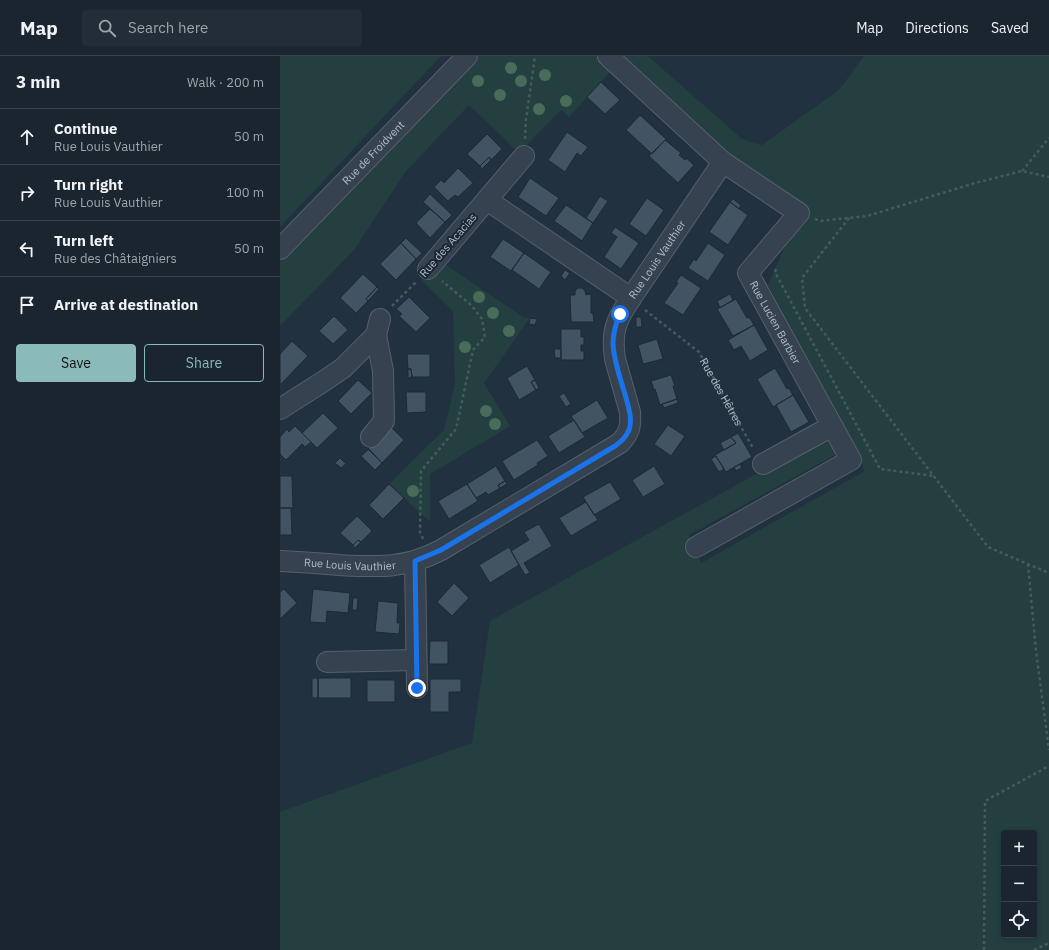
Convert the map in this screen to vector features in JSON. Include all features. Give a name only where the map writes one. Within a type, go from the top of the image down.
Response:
[{"type":"street","name":"Rue de Froidvent","points":[[280,249],[466,56]]},
{"type":"street","points":[[608,56],[723,162],[799,213]]},
{"type":"street","name":"Rue des Acacias","points":[[428,269],[524,156]]},
{"type":"street","name":"Rue Louis Vauthier","points":[[280,561],[370,567],[400,565],[424,558],[615,446],[625,438],[630,426],[630,412],[615,359],[613,336],[617,321],[620,314],[723,162]]},
{"type":"street","points":[[487,200],[631,298]]},
{"type":"street","name":"Rue Lucien Barbier","points":[[696,547],[851,460],[748,273],[799,213]]},
{"type":"street","points":[[280,410],[343,368],[378,327]]},
{"type":"street","points":[[371,437],[384,421],[383,370],[378,327]]},
{"type":"street","points":[[763,464],[832,426]]},
{"type":"street","points":[[417,688],[416,660],[424,558]]},
{"type":"street","points":[[327,662],[416,660]]},
{"type":"path","points":[[524,156],[526,120],[535,56]]},
{"type":"path","points":[[1022,171],[1049,138]]},
{"type":"path","points":[[799,213],[820,221],[867,216],[975,183],[1022,171],[1049,177]]},
{"type":"path","points":[[849,218],[802,278],[805,308],[988,547],[1049,573]]},
{"type":"path","points":[[778,265],[775,272],[880,469],[934,476]]},
{"type":"path","points":[[424,558],[420,532],[421,471],[456,429],[473,350],[485,337],[482,319],[471,305],[428,269]]},
{"type":"path","name":"Rue des Acacias","points":[[378,327],[428,269]]},
{"type":"path","name":"Rue des Hêtres","points":[[631,298],[699,352],[763,464]]},
{"type":"path","points":[[1028,564],[1036,651],[1049,750]]},
{"type":"path","points":[[984,950],[985,801],[1049,766]]},
{"type":"path","points":[[1034,950],[1049,943]]},
{"type":"green space","points":[[280,56],[441,56],[280,227]]},
{"type":"green space","points":[[479,56],[596,56],[611,71],[569,117],[561,110],[519,153],[469,105],[406,171],[354,250],[280,325],[280,261]]},
{"type":"green space","points":[[617,56],[648,56],[742,139],[762,145],[839,90],[864,56],[1049,56],[1049,950],[280,950],[280,812],[472,743],[490,621],[829,434],[842,451],[689,535],[701,563],[865,471],[768,285],[799,213]]},
{"type":"green space","points":[[442,262],[523,317],[530,318],[484,383],[510,426],[430,474],[430,522],[389,484],[444,430],[455,384],[453,311],[422,281]]},
{"type":"building","points":[[601,82],[620,100],[605,114],[587,97]]},
{"type":"building","points":[[640,115],[666,139],[652,154],[626,130]]},
{"type":"building","points":[[567,132],[588,147],[581,156],[577,153],[565,172],[548,160]]},
{"type":"building","points":[[487,134],[502,149],[491,160],[489,157],[480,166],[467,154]]},
{"type":"building","points":[[665,140],[681,153],[679,155],[685,160],[686,158],[694,165],[678,183],[649,156]]},
{"type":"building","points":[[489,157],[491,160],[482,169],[480,166]]},
{"type":"building","points":[[458,168],[473,183],[458,197],[455,195],[448,201],[434,187],[441,180],[444,183]]},
{"type":"building","points":[[530,178],[559,198],[546,216],[518,197]]},
{"type":"building","points":[[430,194],[452,215],[445,222],[423,202]]},
{"type":"building","points":[[600,196],[608,201],[593,223],[586,218]]},
{"type":"building","points":[[647,198],[664,210],[646,236],[629,224]]},
{"type":"building","points":[[733,199],[741,205],[739,209],[730,202]]},
{"type":"building","points":[[730,202],[748,215],[728,245],[709,232]]},
{"type":"building","points":[[566,205],[593,223],[582,241],[554,221]]},
{"type":"building","points":[[430,209],[445,222],[430,238],[416,223]]},
{"type":"building","points":[[615,227],[639,243],[621,269],[604,257],[617,237],[611,233]]},
{"type":"building","points":[[406,238],[422,253],[416,259],[401,243]]},
{"type":"building","points":[[503,239],[524,253],[511,271],[490,257]]},
{"type":"building","points":[[401,243],[416,259],[396,280],[380,264]]},
{"type":"building","points":[[708,243],[725,255],[708,281],[688,268],[694,259],[696,261]]},
{"type":"building","points":[[524,253],[551,272],[539,289],[512,270]]},
{"type":"building","points":[[565,270],[570,273],[565,280],[561,276]]},
{"type":"building","points":[[363,274],[377,287],[366,299],[368,301],[356,313],[340,298]]},
{"type":"building","points":[[681,275],[701,288],[683,315],[664,303],[678,283],[676,282]]},
{"type":"building","points":[[377,287],[379,289],[368,301],[366,299]]},
{"type":"building","points":[[578,288],[582,288],[586,295],[591,294],[591,313],[593,313],[594,322],[571,322],[570,295],[575,295],[575,291]]},
{"type":"building","points":[[730,294],[733,300],[720,308],[717,301]]},
{"type":"building","points":[[409,297],[430,318],[416,332],[399,316],[402,314],[396,309]]},
{"type":"building","points":[[736,299],[747,318],[749,317],[754,325],[733,336],[717,309]]},
{"type":"building","points":[[334,316],[348,330],[333,344],[319,331]]},
{"type":"building","points":[[636,317],[641,317],[642,327],[636,327]]},
{"type":"building","points":[[530,318],[537,319],[535,325],[529,324]]},
{"type":"building","points":[[754,325],[768,350],[750,361],[741,346],[734,350],[728,340]]},
{"type":"building","points":[[561,329],[581,329],[581,337],[584,337],[584,345],[581,345],[581,351],[584,351],[584,360],[561,360]]},
{"type":"building","points":[[657,339],[663,359],[643,364],[638,345]]},
{"type":"building","points":[[292,341],[308,356],[280,384],[280,354]]},
{"type":"building","points":[[554,349],[561,349],[561,358],[555,358]]},
{"type":"building","points":[[407,354],[430,354],[430,377],[412,377],[411,369],[408,369]]},
{"type":"building","points":[[527,366],[535,380],[531,382],[536,390],[519,400],[507,378]]},
{"type":"building","points":[[775,368],[787,389],[789,388],[793,395],[773,407],[757,379]]},
{"type":"building","points":[[408,369],[411,369],[412,377],[408,378]]},
{"type":"building","points":[[671,375],[675,386],[673,386],[677,399],[660,405],[651,381]]},
{"type":"building","points":[[358,380],[372,393],[351,414],[338,401]]},
{"type":"building","points":[[535,380],[539,388],[536,390],[531,382]]},
{"type":"building","points":[[406,392],[426,392],[426,412],[407,413]]},
{"type":"building","points":[[564,393],[571,404],[566,407],[559,396]]},
{"type":"building","points":[[793,395],[809,422],[791,432],[776,405]]},
{"type":"building","points":[[677,399],[678,403],[664,408],[662,404]]},
{"type":"building","points":[[597,400],[608,418],[582,433],[571,416]]},
{"type":"building","points":[[323,413],[338,428],[317,448],[302,433]]},
{"type":"building","points":[[574,420],[585,437],[559,453],[548,436]]},
{"type":"building","points":[[668,425],[685,436],[671,456],[654,444]]},
{"type":"building","points":[[295,426],[311,442],[305,447],[302,444],[286,460],[280,454],[280,437],[287,429],[289,432]]},
{"type":"building","points":[[391,427],[404,440],[382,463],[368,449]]},
{"type":"building","points":[[738,433],[752,457],[726,472],[715,455],[736,443],[731,437]]},
{"type":"building","points":[[731,437],[736,443],[724,450],[720,443]]},
{"type":"building","points":[[537,440],[548,456],[537,463],[538,465],[514,480],[502,461]]},
{"type":"building","points":[[369,449],[382,463],[375,470],[361,456]]},
{"type":"building","points":[[716,456],[724,469],[719,472],[711,459]]},
{"type":"building","points":[[340,458],[346,464],[341,468],[335,463]]},
{"type":"building","points":[[740,464],[742,468],[736,471],[734,467]]},
{"type":"building","points":[[496,466],[505,481],[498,485],[500,488],[488,495],[486,492],[476,498],[467,484]]},
{"type":"building","points":[[654,466],[665,484],[643,497],[632,480]]},
{"type":"building","points":[[280,476],[292,476],[293,508],[280,508]]},
{"type":"building","points":[[505,481],[507,484],[500,488],[498,485]]},
{"type":"building","points":[[610,482],[621,499],[594,515],[583,497]]},
{"type":"building","points":[[389,484],[404,498],[383,519],[369,505]]},
{"type":"building","points":[[467,484],[478,501],[449,519],[438,501]]},
{"type":"building","points":[[586,502],[598,520],[571,536],[559,518]]},
{"type":"building","points":[[280,508],[291,508],[292,535],[280,535]]},
{"type":"building","points":[[357,516],[372,531],[361,542],[358,540],[353,545],[340,533]]},
{"type":"building","points":[[539,524],[552,546],[524,563],[530,573],[525,575],[511,551],[529,540],[524,532]]},
{"type":"building","points":[[358,540],[361,542],[355,548],[353,545]]},
{"type":"building","points":[[509,547],[519,565],[490,583],[479,565]]},
{"type":"building","points":[[454,583],[469,598],[452,616],[437,602]]},
{"type":"building","points":[[284,589],[297,603],[280,619],[280,592]]},
{"type":"building","points":[[313,589],[350,593],[348,613],[327,611],[326,623],[310,622]]},
{"type":"building","points":[[353,598],[358,598],[357,610],[352,610]]},
{"type":"building","points":[[378,601],[398,603],[397,623],[400,623],[399,634],[375,632]]},
{"type":"building","points":[[430,641],[448,641],[448,664],[429,664]]},
{"type":"building","points":[[312,678],[318,678],[318,698],[312,698]]},
{"type":"building","points":[[318,678],[351,678],[351,698],[318,698]]},
{"type":"building","points":[[430,679],[461,679],[461,692],[449,692],[449,712],[430,712]]},
{"type":"building","points":[[367,680],[395,680],[395,702],[367,702]]},
{"type":"route","points":[[417,688],[415,561],[441,550],[620,443],[625,438],[630,426],[630,412],[615,359],[613,344],[613,336],[620,314]]}]
